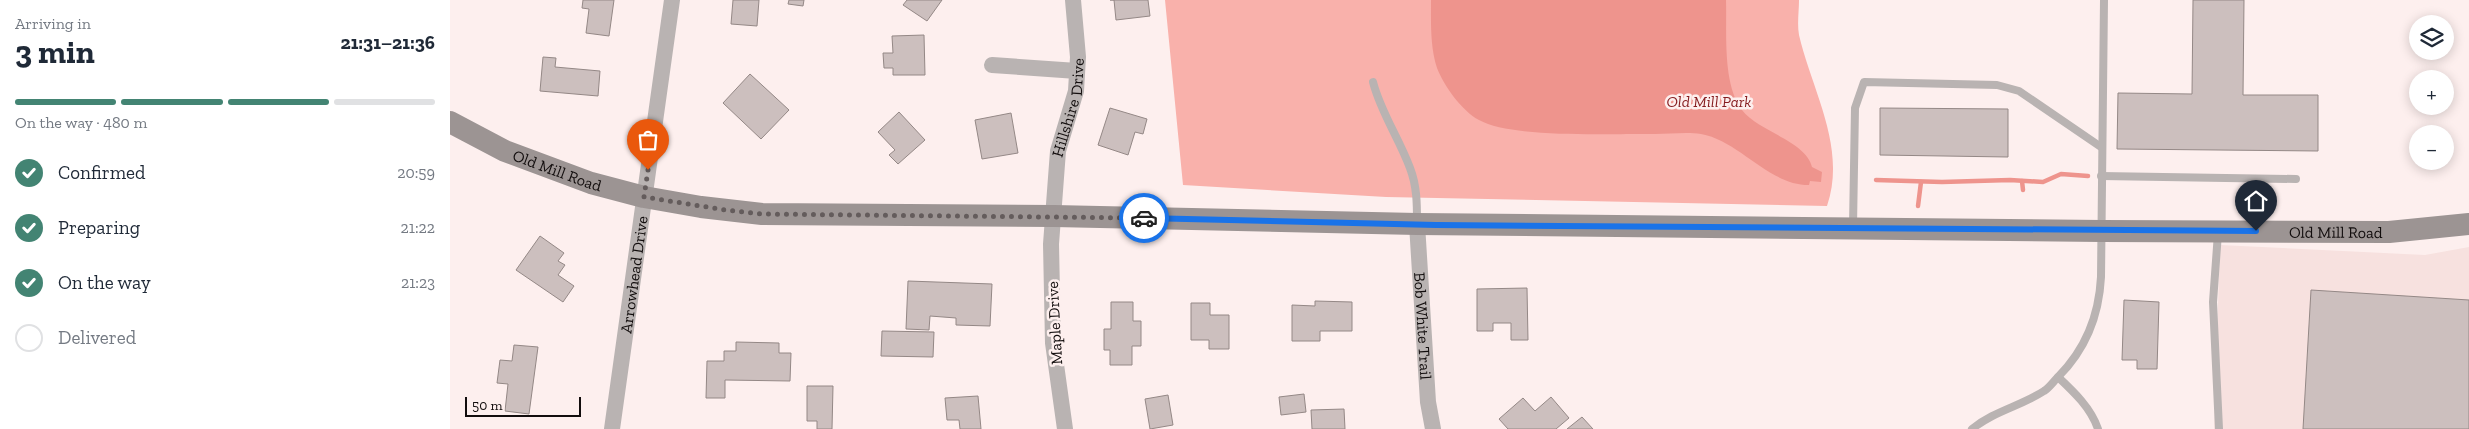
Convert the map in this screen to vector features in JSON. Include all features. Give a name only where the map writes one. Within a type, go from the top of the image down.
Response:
[{"type":"street","name":"Arrowhead Drive","points":[[612,429],[672,0]]},
{"type":"street","name":"Hillshire Drive","points":[[1054,216],[1058,151],[1076,91],[1078,57],[1074,0]]},
{"type":"street","points":[[992,65],[1077,72]]},
{"type":"street","name":"Old Mill Road","points":[[450,122],[505,151],[548,168],[644,197],[762,214],[1054,216],[1417,224],[2102,231],[2390,232],[2469,224]]},
{"type":"street","name":"Maple Drive","points":[[1054,216],[1051,244],[1053,343],[1065,429]]},
{"type":"street","name":"Bob White Trail","points":[[1417,224],[1428,402],[1432,429]]},
{"type":"lane","points":[[1972,429],[1987,417],[2045,390],[2074,361],[2093,324],[2101,290],[2104,0]]},
{"type":"lane","points":[[1372,82],[1378,101],[1411,169],[1416,193],[1417,224]]},
{"type":"lane","points":[[1854,229],[1855,108],[1864,82],[1997,85],[2018,91],[2101,147]]},
{"type":"lane","points":[[2101,176],[2296,178]]},
{"type":"lane","points":[[2218,231],[2213,302],[2219,429]]},
{"type":"lane","points":[[2058,376],[2090,412],[2098,429]]},
{"type":"shaded area","points":[[1431,0],[1726,0],[1728,72],[1736,99],[1742,110],[1750,118],[1801,150],[1808,158],[1812,167],[1822,172],[1821,182],[1810,181],[1809,185],[1794,183],[1780,178],[1729,145],[1701,134],[1564,134],[1539,133],[1495,126],[1473,116],[1454,97],[1440,75],[1433,52]]},
{"type":"shaded area","points":[[2220,245],[2425,255],[2469,247],[2469,429],[2214,429]]},
{"type":"green space","name":"Old Mill Park","points":[[1165,0],[1799,0],[1799,35],[1825,119],[1833,162],[1832,184],[1827,206],[1386,197],[1183,185]]},
{"type":"building","points":[[583,0],[614,0],[609,36],[586,33],[589,9],[582,8]]},
{"type":"building","points":[[733,0],[759,0],[757,26],[731,24]]},
{"type":"building","points":[[789,0],[804,0],[803,6],[788,4]]},
{"type":"building","points":[[907,0],[942,0],[927,21],[903,5]]},
{"type":"building","points":[[1114,0],[1148,0],[1150,16],[1116,20]]},
{"type":"building","points":[[2193,0],[2244,0],[2243,95],[2318,95],[2318,151],[2117,149],[2118,93],[2192,94]]},
{"type":"building","points":[[924,35],[925,75],[893,75],[893,68],[884,68],[883,53],[893,53],[892,36]]},
{"type":"building","points":[[543,57],[556,58],[555,67],[600,71],[598,96],[540,91]]},
{"type":"building","points":[[750,74],[789,110],[761,139],[723,103]]},
{"type":"building","points":[[1110,108],[1147,119],[1143,134],[1135,132],[1128,155],[1098,145]]},
{"type":"building","points":[[1880,108],[2008,109],[2008,157],[1880,155]]},
{"type":"building","points":[[899,112],[925,140],[898,164],[889,155],[895,150],[878,132]]},
{"type":"building","points":[[1011,113],[1018,153],[982,159],[975,120]]},
{"type":"building","points":[[540,236],[564,253],[558,261],[565,265],[558,275],[574,286],[563,302],[516,270]]},
{"type":"building","points":[[908,281],[992,284],[990,326],[956,325],[956,318],[930,316],[929,330],[906,329]]},
{"type":"building","points":[[1527,288],[1528,340],[1511,340],[1511,323],[1493,323],[1493,331],[1477,331],[1477,289]]},
{"type":"building","points":[[2311,290],[2469,300],[2469,429],[2303,429]]},
{"type":"building","points":[[2124,300],[2159,302],[2157,369],[2137,369],[2137,360],[2122,360]]},
{"type":"building","points":[[1315,301],[1352,302],[1352,331],[1320,331],[1320,341],[1292,341],[1292,305],[1315,306]]},
{"type":"building","points":[[1111,302],[1133,302],[1133,321],[1141,321],[1141,346],[1132,346],[1132,365],[1110,365],[1110,350],[1104,350],[1104,329],[1111,329]]},
{"type":"building","points":[[1191,303],[1210,303],[1210,315],[1229,315],[1229,349],[1209,349],[1209,340],[1191,340]]},
{"type":"building","points":[[882,331],[934,332],[933,357],[881,356]]},
{"type":"building","points":[[736,342],[779,343],[779,353],[791,353],[790,381],[725,380],[725,398],[706,398],[707,361],[724,361],[724,351],[736,351]]},
{"type":"building","points":[[514,345],[538,347],[529,414],[505,411],[508,384],[497,383],[500,360],[512,361]]},
{"type":"building","points":[[807,386],[833,386],[832,429],[817,429],[817,421],[807,421]]},
{"type":"building","points":[[1304,394],[1306,412],[1281,415],[1279,397]]},
{"type":"building","points":[[1168,395],[1173,425],[1150,429],[1145,399]]},
{"type":"building","points":[[978,396],[981,429],[960,429],[959,420],[947,420],[945,398]]},
{"type":"building","points":[[1551,397],[1569,418],[1556,429],[1508,429],[1499,419],[1523,398],[1535,411]]},
{"type":"building","points":[[1344,409],[1345,429],[1312,429],[1311,410]]},
{"type":"building","points":[[1582,417],[1593,429],[1567,429]]},
{"type":"waterway","points":[[1876,180],[1942,182],[2010,180],[2043,182],[2061,174],[2088,176]]},
{"type":"waterway","points":[[2022,181],[2023,190]]},
{"type":"waterway","points":[[1918,206],[1921,182]]},
{"type":"way so far","points":[[648,170],[644,197],[762,214],[1144,218]]},
{"type":"route","points":[[1144,218],[1436,225],[2256,231]]}]
